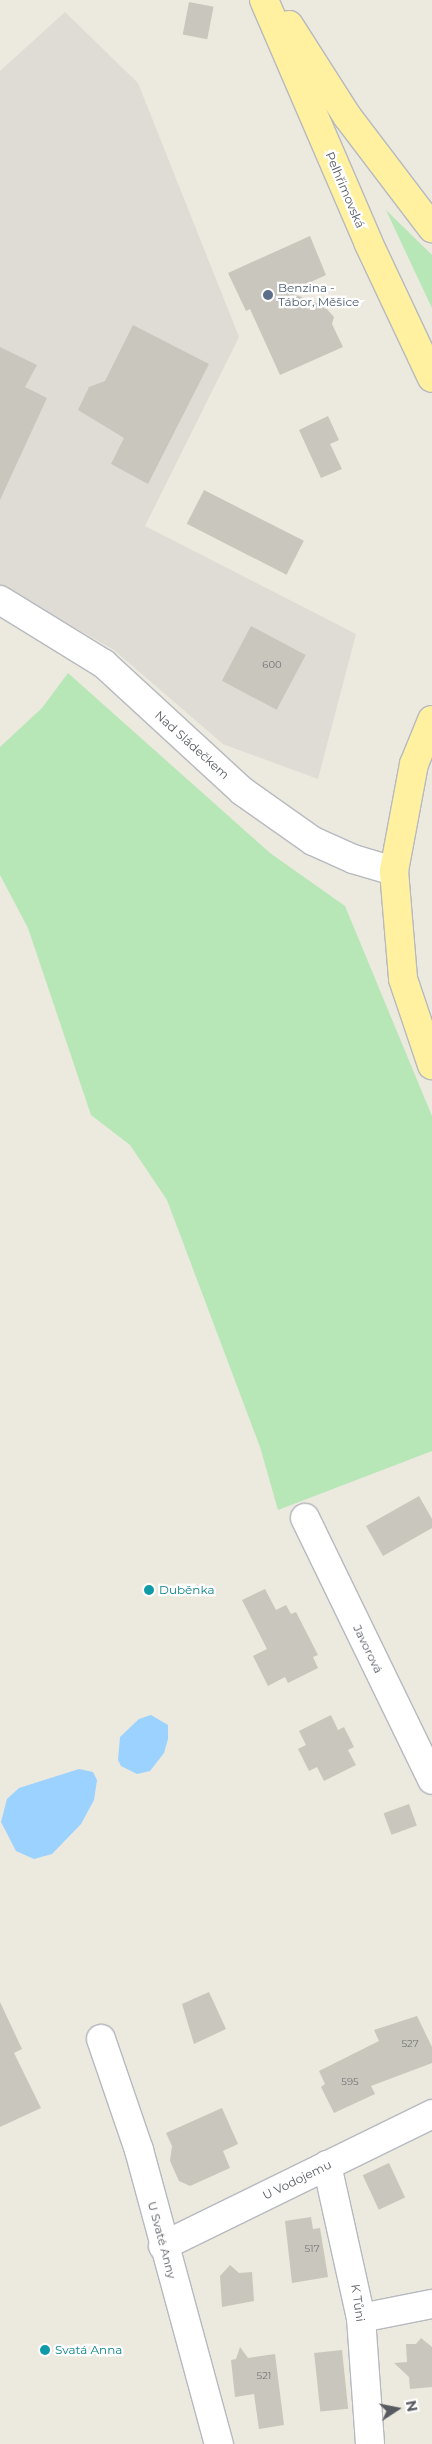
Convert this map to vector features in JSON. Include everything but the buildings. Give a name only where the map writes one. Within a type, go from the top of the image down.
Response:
[{"type":"main road","name":"Pelhřimovská","points":[[264,0],[368,242],[432,378]]},
{"type":"main road","points":[[274,0],[331,93],[432,228]]},
{"type":"main road","points":[[432,720],[414,764],[394,871],[403,979],[432,1064]]},
{"type":"street","name":"Nad Sládečkem","points":[[0,600],[104,664],[242,791],[313,841],[353,859],[394,871]]},
{"type":"street","name":"Javorová","points":[[305,1518],[432,1780]]},
{"type":"street","name":"U Svaté Anny","points":[[101,2038],[139,2150],[162,2246],[219,2444]]},
{"type":"street","name":"U Vodojemu","points":[[162,2246],[432,2114]]},
{"type":"street","name":"K Tůni","points":[[327,2166],[361,2318],[370,2444]]},
{"type":"street","points":[[361,2318],[432,2304]]},
{"type":"shaded area","points":[[65,12],[138,83],[239,337],[145,526],[356,634],[318,779],[223,744],[114,650],[0,585],[0,71]]},
{"type":"green space","points":[[386,210],[432,255],[432,308],[415,272]]},
{"type":"green space","points":[[68,673],[270,853],[345,906],[432,1116],[432,1451],[278,1510],[260,1447],[167,1200],[130,1145],[91,1115],[28,928],[0,875],[0,747],[42,708]]},
{"type":"water","points":[[151,1715],[168,1725],[168,1739],[164,1753],[150,1771],[137,1774],[121,1766],[118,1760],[120,1737],[139,1719]]},
{"type":"water","points":[[79,1769],[93,1772],[97,1780],[94,1800],[81,1824],[52,1854],[34,1859],[16,1851],[1,1822],[7,1799],[19,1788]]},
{"type":"place","name":"Benzina - Tábor, Měšice","points":[[268,295]]},
{"type":"place","name":"Duběnka","points":[[149,1590]]},
{"type":"place","name":"Svatá Anna","points":[[45,2350]]}]
